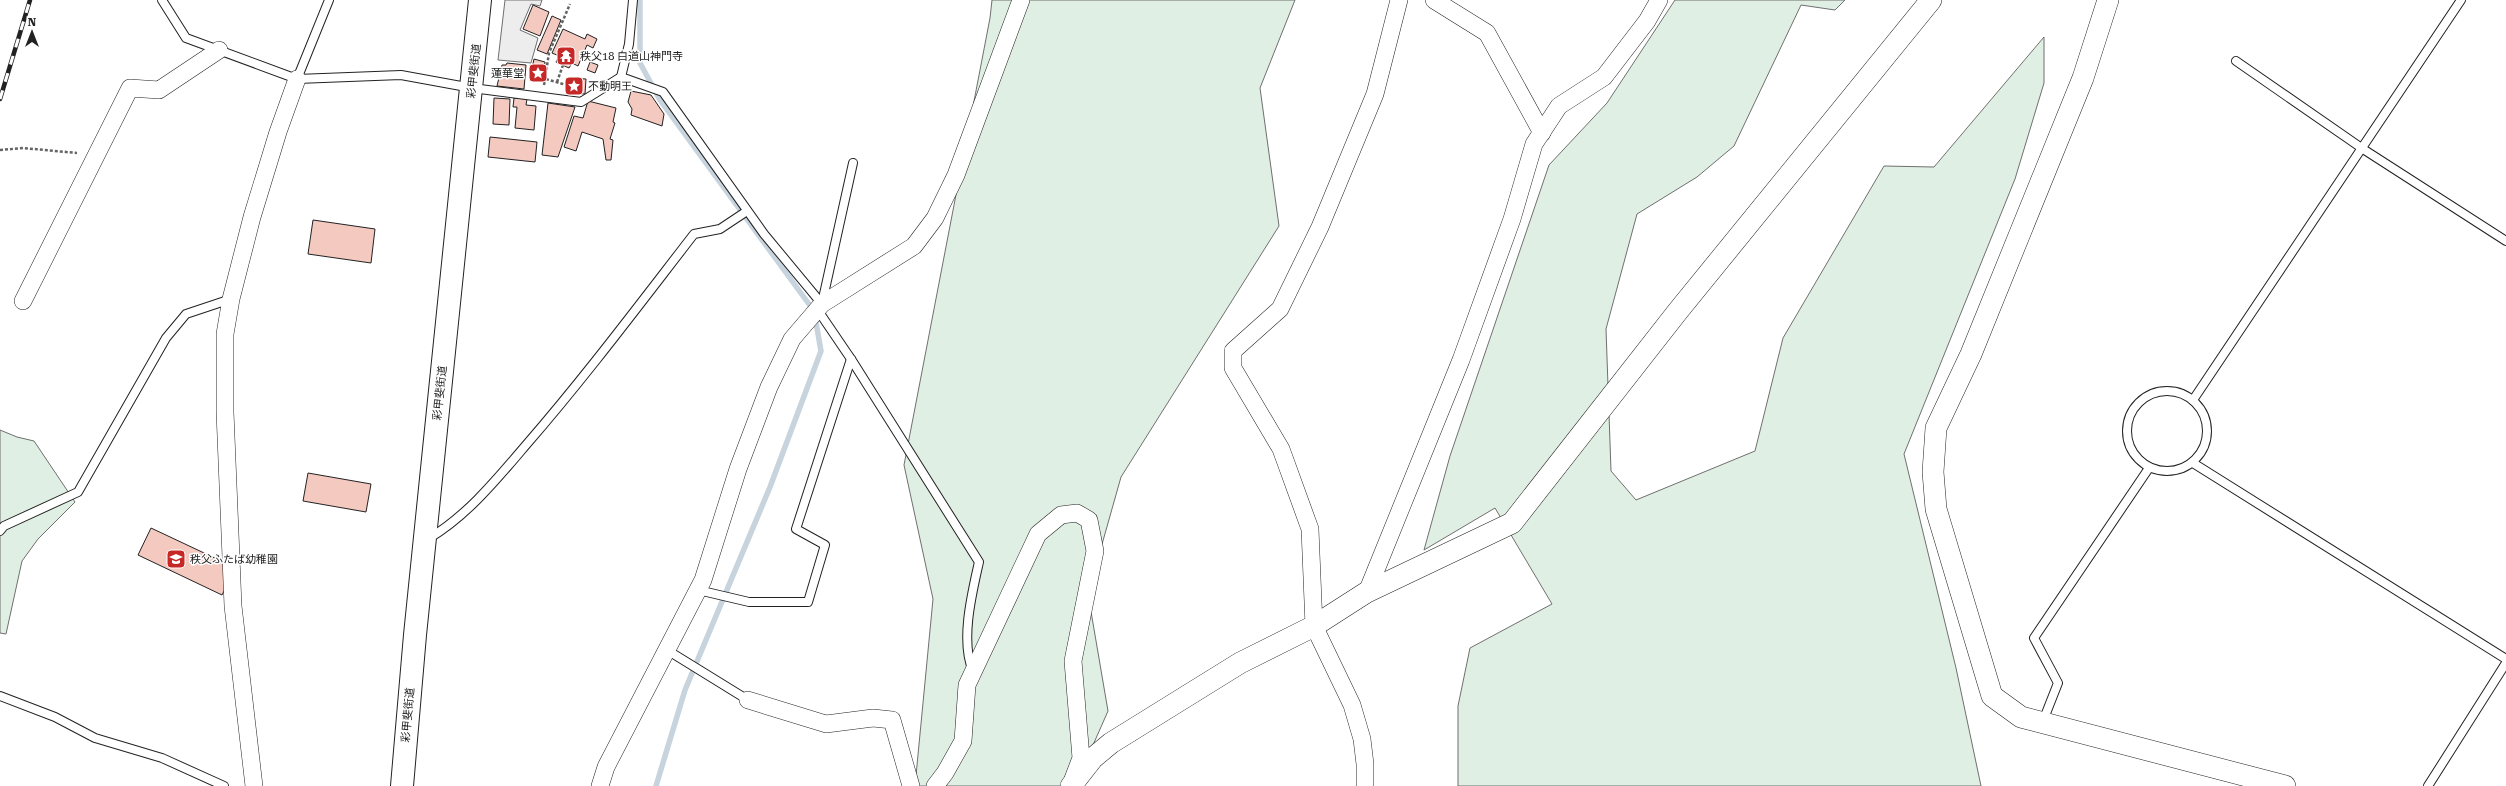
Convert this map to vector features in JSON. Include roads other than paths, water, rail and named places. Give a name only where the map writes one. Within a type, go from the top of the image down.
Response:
[{"type":"highway","name":"彩甲斐街道","points":[[402,786],[425,541],[480,0]]},
{"type":"street","points":[[600,786],[606,766],[703,580],[738,469],[769,387],[792,339],[819,306],[914,246],[935,218],[959,168],[1021,0]]},
{"type":"street","points":[[1365,786],[1365,764],[1362,738],[1352,705],[1314,626],[1310,529],[1281,449],[1233,368],[1233,351],[1280,309],[1320,227],[1374,94],[1399,0]]},
{"type":"street","points":[[1434,0],[1487,33],[1542,133]]},
{"type":"street","points":[[1367,592],[1461,360],[1512,219],[1534,144],[1559,106],[1604,77],[1647,21],[1659,0]]},
{"type":"street","points":[[1072,784],[1093,758],[1111,743],[1240,663],[1314,626],[1367,592],[1512,523],[1678,311],[1931,0]]},
{"type":"street","points":[[2108,0],[2083,78],[1971,354],[1936,428],[1933,472],[1936,509],[1992,696],[2021,717],[2043,721],[2285,786]]},
{"type":"street","points":[[23,301],[130,88],[159,90],[219,50]]},
{"type":"street","points":[[254,786],[233,606],[225,412],[225,334],[231,299],[278,132],[297,79]]},
{"type":"street","points":[[935,786],[946,773],[963,741],[967,685],[1038,534],[1061,515],[1077,513],[1090,520],[1095,551],[1073,661],[1081,758],[1072,784]]},
{"type":"street","points":[[748,700],[826,724],[873,718],[892,720],[911,786]]},
{"type":"lane","points":[[162,0],[186,38],[297,79],[401,75],[472,88],[581,102],[621,77],[629,44],[633,0]]},
{"type":"lane","points":[[297,79],[329,0]]},
{"type":"lane","points":[[2192,400],[2363,149],[2461,0]]},
{"type":"lane","points":[[2236,61],[2363,149],[2506,241]]},
{"type":"lane","points":[[621,77],[663,92],[747,211],[819,306],[979,562],[970,606],[967,659],[973,672]]},
{"type":"lane","points":[[819,306],[853,163]]},
{"type":"lane","points":[[425,541],[447,528],[499,476],[569,395],[694,234],[720,229],[747,211]]},
{"type":"lane","points":[[0,531],[4,526],[78,492],[166,338],[186,314],[231,299]]},
{"type":"lane","points":[[698,590],[749,602],[808,602],[825,545],[796,529],[852,359]]},
{"type":"lane","points":[[2167,391],[2181,393],[2192,400],[2205,417],[2208,434],[2204,450],[2193,463],[2173,472],[2149,468],[2138,460],[2131,449],[2127,436],[2128,422],[2133,410],[2142,400],[2154,393],[2167,391]]},
{"type":"lane","points":[[2193,463],[2506,659]]},
{"type":"lane","points":[[2043,721],[2058,683],[2034,638],[2149,468]]},
{"type":"lane","points":[[667,650],[748,700]]},
{"type":"lane","points":[[2428,786],[2506,663]]},
{"type":"lane","points":[[0,696],[55,717],[95,738],[162,758],[224,786]]},
{"type":"waterway","points":[[640,0],[640,63],[660,100],[814,311],[821,351],[770,487],[685,690],[656,786]]},
{"type":"railway","points":[[0,99],[30,0]]},
{"type":"place","name":"秩父18 白道山神門寺","points":[[566,56]]},
{"type":"place","name":"蓮華堂","points":[[538,73]]},
{"type":"place","name":"不動明王","points":[[574,86]]},
{"type":"place","name":"秩父ふたば幼稚園","points":[[176,559]]}]
